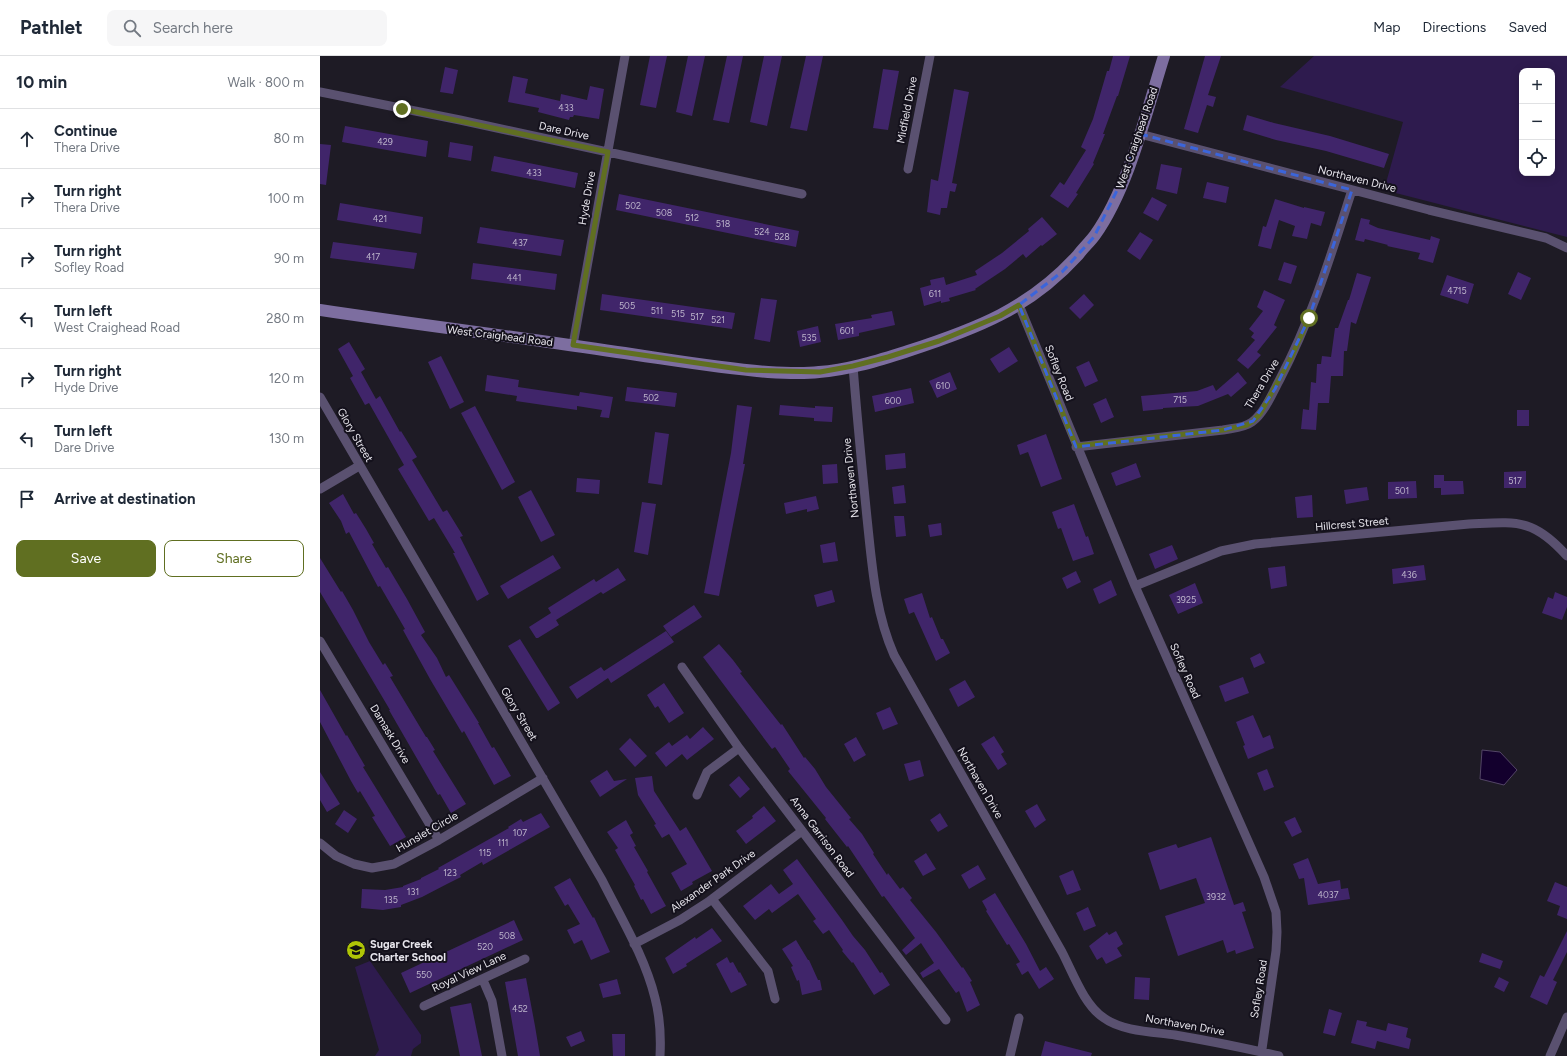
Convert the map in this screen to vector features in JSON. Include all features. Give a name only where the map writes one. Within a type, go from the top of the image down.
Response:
[{"type":"street","name":"Hyde Drive","points":[[573,345],[625,56]]},
{"type":"street","name":"Midfield Drive","points":[[908,169],[930,56]]},
{"type":"street","name":"West Craighead Road","points":[[320,310],[436,328],[573,345],[746,370],[820,372],[853,366],[888,357],[939,341],[1000,316],[1042,289],[1062,272],[1094,237],[1114,201],[1140,134],[1164,56]]},
{"type":"street","name":"Dare Drive","points":[[320,92],[802,194]]},
{"type":"street","name":"Northaven Drive","points":[[1140,134],[1352,190],[1546,238],[1567,248]]},
{"type":"street","name":"Thera Drive","points":[[1076,446],[1223,430],[1239,427],[1253,421],[1260,414],[1275,389],[1309,318],[1352,190]]},
{"type":"street","name":"Sofley Road","points":[[1019,305],[1135,586],[1264,877],[1276,912],[1276,951],[1261,1054]]},
{"type":"street","name":"Northaven Drive","points":[[853,366],[870,553],[875,591],[885,634],[894,655],[1062,952],[1087,1000],[1104,1019],[1124,1026],[1261,1054],[1279,1056]]},
{"type":"street","name":"Glory Street","points":[[320,397],[323,412],[359,466],[602,880],[644,966],[655,997],[659,1018],[660,1056]]},
{"type":"street","points":[[320,489],[359,466]]},
{"type":"street","name":"Hillcrest Street","points":[[1135,586],[1221,551],[1248,545],[1469,524],[1504,522],[1522,524],[1545,534],[1567,556]]},
{"type":"street","name":"Damask Drive","points":[[320,641],[439,840]]},
{"type":"street","name":"Anna Garrison Road","points":[[682,667],[802,831],[946,1020]]},
{"type":"street","points":[[697,794],[707,772],[740,748]]},
{"type":"street","name":"Hunslet Circle","points":[[320,843],[336,856],[354,864],[372,868],[394,864],[439,840],[543,778]]},
{"type":"street","name":"Alexander Park Drive","points":[[634,944],[680,920],[712,899],[802,831]]},
{"type":"street","points":[[712,899],[768,971],[775,999]]},
{"type":"street","name":"Royal View Lane","points":[[424,1006],[525,959]]},
{"type":"street","points":[[482,980],[492,1001],[502,1056]]},
{"type":"street","points":[[1550,1056],[1567,1017]]},
{"type":"street","points":[[1010,1056],[1018,1018]]},
{"type":"highlighted area","points":[[1140,134],[1352,190],[1309,318],[1275,389],[1253,421],[1223,430],[1076,447],[1019,305],[1062,272],[1094,237],[1128,168]]},
{"type":"shaded area","points":[[1314,56],[1567,56],[1567,237],[1384,190],[1403,122],[1280,87]]},
{"type":"shaded area","points":[[1482,750],[1500,752],[1517,770],[1504,785],[1480,779]]},
{"type":"shaded area","points":[[370,961],[421,1035],[421,1043],[413,1049],[411,1056],[375,1056],[379,1050],[355,967]]},
{"type":"building","points":[[650,56],[667,56],[656,108],[640,105]]},
{"type":"building","points":[[688,56],[705,56],[692,116],[676,112]]},
{"type":"building","points":[[727,56],[743,56],[729,123],[713,120]]},
{"type":"building","points":[[764,56],[782,56],[767,126],[750,122]]},
{"type":"building","points":[[806,56],[823,56],[807,131],[790,128]]},
{"type":"building","points":[[1113,56],[1130,56],[1118,96],[1103,134],[1105,134],[1093,163],[1094,164],[1076,193],[1078,194],[1068,208],[1050,196],[1060,182],[1064,185],[1086,150],[1081,147],[1093,119]]},
{"type":"building","points":[[1205,56],[1221,56],[1208,95],[1216,97],[1213,107],[1207,105],[1198,133],[1184,129]]},
{"type":"building","points":[[445,67],[458,70],[453,94],[440,92]]},
{"type":"building","points":[[883,69],[899,71],[888,130],[873,128]]},
{"type":"building","points":[[513,76],[528,79],[525,93],[560,101],[561,94],[587,100],[590,86],[604,89],[599,119],[574,115],[573,117],[570,117],[569,120],[538,112],[539,108],[508,102]]},
{"type":"building","points":[[954,89],[969,92],[952,183],[957,184],[955,192],[950,191],[947,208],[941,208],[940,215],[927,212],[931,179],[938,181]]},
{"type":"building","points":[[1247,115],[1330,136],[1389,154],[1384,168],[1326,151],[1276,140],[1243,130]]},
{"type":"building","points":[[345,126],[428,141],[426,157],[342,142]]},
{"type":"building","points":[[450,142],[473,146],[471,161],[448,157]]},
{"type":"building","points":[[320,144],[331,145],[326,185],[320,184]]},
{"type":"building","points":[[494,156],[578,173],[575,188],[491,171]]},
{"type":"building","points":[[1161,164],[1182,168],[1177,194],[1156,189]]},
{"type":"building","points":[[1207,182],[1229,187],[1226,203],[1203,198]]},
{"type":"building","points":[[619,194],[799,231],[796,247],[616,210]]},
{"type":"building","points":[[1152,197],[1167,205],[1158,221],[1143,213]]},
{"type":"building","points":[[1275,199],[1304,208],[1325,212],[1321,226],[1311,223],[1307,239],[1292,236],[1295,226],[1279,220],[1271,249],[1258,246],[1263,226],[1266,227]]},
{"type":"building","points":[[340,203],[423,217],[421,234],[337,220]]},
{"type":"building","points":[[1042,217],[1057,234],[1042,246],[1041,245],[1026,258],[1023,254],[1005,269],[975,289],[976,290],[949,298],[950,301],[941,303],[941,301],[924,306],[920,288],[931,285],[930,280],[944,277],[946,285],[977,275],[975,271],[1002,253],[1029,231],[1028,229]]},
{"type":"building","points":[[1361,218],[1370,220],[1369,224],[1378,228],[1430,240],[1431,236],[1440,239],[1433,263],[1418,259],[1420,253],[1387,246],[1388,245],[1365,239],[1364,242],[1355,240]]},
{"type":"building","points":[[480,227],[564,240],[561,256],[477,243]]},
{"type":"building","points":[[1140,232],[1153,240],[1140,260],[1127,251]]},
{"type":"building","points":[[333,242],[417,253],[414,269],[330,258]]},
{"type":"building","points":[[1284,262],[1297,266],[1291,284],[1278,280]]},
{"type":"building","points":[[473,263],[557,274],[555,290],[471,279]]},
{"type":"building","points":[[1518,272],[1531,278],[1521,300],[1508,294]]},
{"type":"building","points":[[1357,273],[1371,277],[1356,324],[1351,322],[1347,351],[1344,351],[1343,376],[1331,376],[1329,403],[1318,403],[1316,430],[1301,429],[1303,409],[1309,410],[1311,382],[1316,383],[1317,364],[1321,364],[1322,356],[1331,357],[1335,328],[1338,328],[1349,300]]},
{"type":"building","points":[[1447,275],[1474,284],[1468,304],[1440,295]]},
{"type":"building","points":[[1264,290],[1285,300],[1274,325],[1277,327],[1257,352],[1261,355],[1248,369],[1237,360],[1255,340],[1251,337],[1254,333],[1249,329],[1263,311],[1257,307]]},
{"type":"building","points":[[602,294],[735,313],[732,329],[600,310]]},
{"type":"building","points":[[1084,294],[1094,305],[1080,319],[1069,308]]},
{"type":"building","points":[[761,298],[777,300],[770,342],[754,339]]},
{"type":"building","points":[[892,311],[895,325],[859,333],[859,336],[838,340],[835,324],[872,318],[871,315]]},
{"type":"building","points":[[818,326],[821,342],[800,347],[797,331]]},
{"type":"building","points":[[349,342],[365,369],[361,372],[376,399],[380,396],[400,432],[401,431],[417,457],[412,460],[443,512],[447,510],[463,536],[460,537],[489,594],[477,601],[453,553],[455,553],[434,518],[429,521],[398,469],[404,465],[369,403],[365,405],[350,378],[353,376],[338,349]]},
{"type":"building","points":[[1009,347],[1018,361],[999,373],[990,359]]},
{"type":"building","points":[[441,356],[464,402],[450,409],[428,362]]},
{"type":"building","points":[[1089,361],[1098,381],[1085,387],[1076,367]]},
{"type":"building","points":[[950,372],[957,389],[937,398],[929,381]]},
{"type":"building","points":[[1238,372],[1247,383],[1231,397],[1228,394],[1198,406],[1143,411],[1141,396],[1197,391],[1213,385],[1216,391]]},
{"type":"building","points":[[487,375],[519,380],[518,387],[579,396],[580,392],[613,397],[609,418],[600,417],[602,410],[577,406],[577,410],[516,401],[517,396],[485,391]]},
{"type":"building","points":[[627,387],[677,393],[675,407],[625,401]]},
{"type":"building","points":[[911,388],[914,403],[875,412],[872,396]]},
{"type":"building","points":[[1106,398],[1114,417],[1101,423],[1093,404]]},
{"type":"building","points":[[737,405],[752,407],[743,464],[745,464],[719,596],[704,593],[731,453]]},
{"type":"building","points":[[780,405],[815,408],[815,406],[833,407],[832,422],[814,421],[814,418],[779,415]]},
{"type":"building","points":[[475,406],[515,482],[502,490],[461,413]]},
{"type":"building","points":[[1517,410],[1529,410],[1529,426],[1517,426]]},
{"type":"building","points":[[655,432],[669,434],[662,485],[648,483]]},
{"type":"building","points":[[1046,434],[1062,479],[1041,487],[1028,452],[1020,455],[1017,445]]},
{"type":"building","points":[[905,453],[906,468],[886,470],[885,455]]},
{"type":"building","points":[[1136,463],[1141,477],[1116,486],[1111,473]]},
{"type":"building","points":[[837,464],[838,483],[823,484],[822,465]]},
{"type":"building","points":[[1526,471],[1526,488],[1504,488],[1504,472]]},
{"type":"building","points":[[1434,475],[1444,475],[1444,481],[1463,481],[1464,494],[1441,495],[1441,488],[1434,488]]},
{"type":"building","points":[[577,478],[600,480],[599,494],[576,492]]},
{"type":"building","points":[[1416,481],[1417,498],[1388,499],[1388,482]]},
{"type":"building","points":[[904,485],[906,503],[894,504],[892,487]]},
{"type":"building","points":[[1367,487],[1369,500],[1346,504],[1344,490]]},
{"type":"building","points":[[531,490],[555,535],[541,542],[518,497]]},
{"type":"building","points":[[343,494],[354,514],[356,513],[366,529],[374,543],[372,544],[386,568],[388,567],[407,599],[425,632],[421,635],[437,658],[446,677],[449,675],[479,723],[492,748],[494,747],[511,776],[494,785],[464,731],[462,733],[403,630],[405,629],[380,586],[378,587],[349,532],[346,534],[341,521],[329,503]]},
{"type":"building","points":[[1312,495],[1313,517],[1297,518],[1295,497]]},
{"type":"building","points":[[816,496],[819,509],[807,512],[807,509],[786,514],[784,503]]},
{"type":"building","points":[[642,502],[656,504],[648,555],[634,552]]},
{"type":"building","points":[[1074,504],[1094,554],[1073,561],[1061,528],[1058,529],[1052,512]]},
{"type":"building","points":[[894,516],[904,516],[906,536],[896,537]]},
{"type":"building","points":[[941,523],[942,535],[930,537],[928,525]]},
{"type":"building","points":[[835,542],[838,561],[823,563],[820,545]]},
{"type":"building","points":[[1172,545],[1178,559],[1155,569],[1149,554]]},
{"type":"building","points":[[553,555],[561,568],[508,599],[500,586]]},
{"type":"building","points":[[320,558],[341,592],[342,591],[383,665],[385,663],[393,676],[390,677],[466,804],[451,813],[440,794],[438,795],[390,710],[320,592]]},
{"type":"building","points":[[1424,565],[1426,580],[1393,584],[1392,569]]},
{"type":"building","points":[[1285,566],[1287,586],[1271,589],[1268,568]]},
{"type":"building","points":[[618,568],[626,580],[603,594],[601,592],[556,620],[559,625],[536,638],[529,627],[551,613],[548,608],[594,579],[596,582]]},
{"type":"building","points":[[1076,571],[1081,582],[1067,589],[1062,578]]},
{"type":"building","points":[[1111,580],[1117,595],[1099,604],[1093,589]]},
{"type":"building","points":[[1195,583],[1203,603],[1178,614],[1169,595]]},
{"type":"building","points":[[832,590],[835,602],[817,607],[814,595]]},
{"type":"building","points":[[1555,592],[1567,597],[1567,607],[1562,620],[1542,613],[1548,597],[1553,599]]},
{"type":"building","points":[[922,593],[930,618],[932,617],[941,639],[943,639],[950,653],[936,661],[914,612],[909,614],[904,599]]},
{"type":"building","points":[[694,605],[702,617],[671,637],[663,626]]},
{"type":"building","points":[[666,631],[674,642],[611,683],[608,678],[577,699],[569,687],[601,667],[604,671]]},
{"type":"building","points":[[520,639],[560,703],[548,711],[508,646]]},
{"type":"building","points":[[719,644],[742,672],[740,673],[781,725],[782,724],[804,758],[805,757],[815,769],[826,787],[851,818],[849,819],[862,834],[887,875],[888,873],[900,889],[903,887],[912,898],[910,900],[936,932],[962,968],[963,967],[972,981],[970,982],[980,1005],[967,1012],[959,991],[956,993],[939,969],[923,978],[920,973],[934,963],[921,943],[906,955],[902,950],[915,938],[884,896],[882,897],[848,846],[847,847],[788,771],[790,769],[775,747],[772,749],[703,657]]},
{"type":"building","points":[[1260,653],[1265,663],[1254,668],[1250,658]]},
{"type":"building","points":[[1243,677],[1249,693],[1225,702],[1219,686]]},
{"type":"building","points":[[965,680],[975,697],[958,707],[949,689]]},
{"type":"building","points":[[664,683],[684,713],[669,723],[658,706],[655,708],[647,695]]},
{"type":"building","points":[[320,690],[365,766],[363,767],[406,837],[390,846],[372,817],[375,816],[360,791],[358,793],[351,781],[320,722]]},
{"type":"building","points":[[890,707],[898,724],[883,730],[876,713]]},
{"type":"building","points":[[1253,715],[1263,738],[1270,735],[1274,748],[1248,759],[1243,746],[1245,745],[1236,722]]},
{"type":"building","points":[[703,727],[714,739],[687,760],[682,754],[666,767],[655,753],[669,742],[672,746],[687,735],[690,739]]},
{"type":"building","points":[[994,736],[1004,752],[1001,754],[1007,764],[998,770],[981,744]]},
{"type":"building","points":[[856,737],[866,755],[854,762],[844,744]]},
{"type":"building","points":[[630,738],[647,756],[635,767],[619,749]]},
{"type":"building","points":[[920,760],[924,776],[909,781],[904,764]]},
{"type":"building","points":[[1267,769],[1274,787],[1264,791],[1257,773]]},
{"type":"building","points":[[607,770],[614,781],[627,779],[600,797],[590,781]]},
{"type":"building","points":[[320,772],[340,804],[327,812],[320,800]]},
{"type":"building","points":[[652,776],[654,791],[680,831],[686,827],[712,871],[692,882],[693,884],[681,891],[671,873],[687,864],[669,834],[662,838],[654,825],[656,824],[638,795],[635,778]]},
{"type":"building","points":[[739,776],[750,789],[740,798],[729,785]]},
{"type":"building","points":[[1037,804],[1046,820],[1035,828],[1025,811]]},
{"type":"building","points":[[764,806],[776,821],[746,844],[736,831],[753,818],[752,816]]},
{"type":"building","points":[[344,810],[357,819],[348,833],[335,824]]},
{"type":"building","points":[[541,813],[550,827],[483,865],[482,862],[460,875],[461,877],[422,897],[401,905],[401,907],[383,910],[361,908],[362,889],[385,890],[403,887],[439,869],[438,868],[509,828],[508,827],[521,819],[523,822]]},
{"type":"building","points":[[940,813],[948,826],[938,832],[930,820]]},
{"type":"building","points":[[1295,817],[1302,832],[1292,837],[1284,822]]},
{"type":"building","points":[[626,820],[633,833],[630,835],[636,846],[634,847],[666,906],[651,914],[643,899],[641,900],[634,886],[635,885],[615,850],[618,848],[607,832]]},
{"type":"building","points":[[1211,837],[1234,905],[1243,902],[1246,911],[1242,912],[1254,948],[1236,954],[1235,950],[1227,953],[1223,940],[1178,956],[1165,916],[1205,903],[1196,878],[1160,890],[1148,853],[1176,844],[1178,848]]},
{"type":"building","points":[[926,853],[936,869],[923,876],[914,861]]},
{"type":"building","points":[[1308,858],[1318,884],[1340,880],[1341,889],[1348,888],[1350,899],[1308,905],[1304,878],[1299,879],[1293,864]]},
{"type":"building","points":[[797,859],[853,936],[865,950],[880,973],[882,972],[890,985],[874,995],[853,962],[852,963],[842,951],[843,950],[829,930],[823,934],[813,921],[816,919],[798,894],[772,913],[769,909],[755,920],[743,906],[771,884],[779,894],[793,884],[783,870]]},
{"type":"building","points":[[978,865],[986,879],[969,889],[961,875]]},
{"type":"building","points":[[1073,870],[1081,890],[1067,895],[1059,876]]},
{"type":"building","points":[[570,878],[593,918],[594,917],[610,952],[591,960],[582,940],[574,944],[567,930],[580,924],[568,904],[565,906],[554,887]]},
{"type":"building","points":[[1555,882],[1567,887],[1567,919],[1557,915],[1560,906],[1547,901]]},
{"type":"building","points":[[995,893],[1026,944],[1040,971],[1046,967],[1054,979],[1039,989],[1028,971],[1022,975],[1016,964],[1020,962],[1009,944],[1007,945],[986,911],[987,910],[982,901]]},
{"type":"building","points":[[1088,907],[1096,926],[1084,931],[1076,913]]},
{"type":"building","points":[[514,920],[523,940],[410,993],[401,973]]},
{"type":"building","points":[[712,928],[722,941],[673,974],[665,958],[695,937],[696,939]]},
{"type":"building","points":[[1116,931],[1123,944],[1117,948],[1122,956],[1106,964],[1102,957],[1097,960],[1089,946],[1107,932],[1109,935]]},
{"type":"building","points":[[1567,931],[1567,952],[1553,980],[1557,982],[1547,1005],[1530,997],[1540,975],[1544,977]]},
{"type":"building","points":[[796,940],[809,960],[818,980],[820,980],[822,990],[802,995],[799,980],[797,981],[791,967],[793,966],[782,949]]},
{"type":"building","points":[[1482,953],[1503,961],[1500,969],[1479,962]]},
{"type":"building","points":[[727,957],[730,963],[733,962],[747,985],[731,993],[716,964]]},
{"type":"building","points":[[1135,977],[1150,978],[1149,1000],[1134,999]]},
{"type":"building","points":[[1499,977],[1509,982],[1504,992],[1494,987]]},
{"type":"building","points":[[526,978],[540,1056],[518,1056],[505,982]]},
{"type":"building","points":[[617,979],[621,994],[603,998],[599,984]]},
{"type":"building","points":[[471,1003],[482,1056],[460,1056],[450,1007]]},
{"type":"building","points":[[1329,1009],[1342,1013],[1335,1036],[1323,1033]]},
{"type":"building","points":[[1357,1020],[1367,1022],[1366,1026],[1386,1031],[1388,1023],[1408,1028],[1406,1037],[1411,1039],[1409,1049],[1377,1041],[1375,1049],[1351,1043]]},
{"type":"building","points":[[581,1031],[585,1041],[571,1047],[566,1037]]},
{"type":"building","points":[[612,1034],[625,1034],[625,1056],[613,1056]]},
{"type":"building","points":[[1045,1041],[1092,1053],[1091,1056],[1041,1056]]},
{"type":"place","name":"Sugar Creek Charter School","points":[[356,950]]},
{"type":"route","points":[[402,109],[608,152],[573,345],[746,370],[801,373],[820,372],[853,366],[888,357],[939,341],[1000,316],[1019,305],[1076,446],[1223,430],[1247,425],[1260,414],[1275,389],[1309,318]]}]
